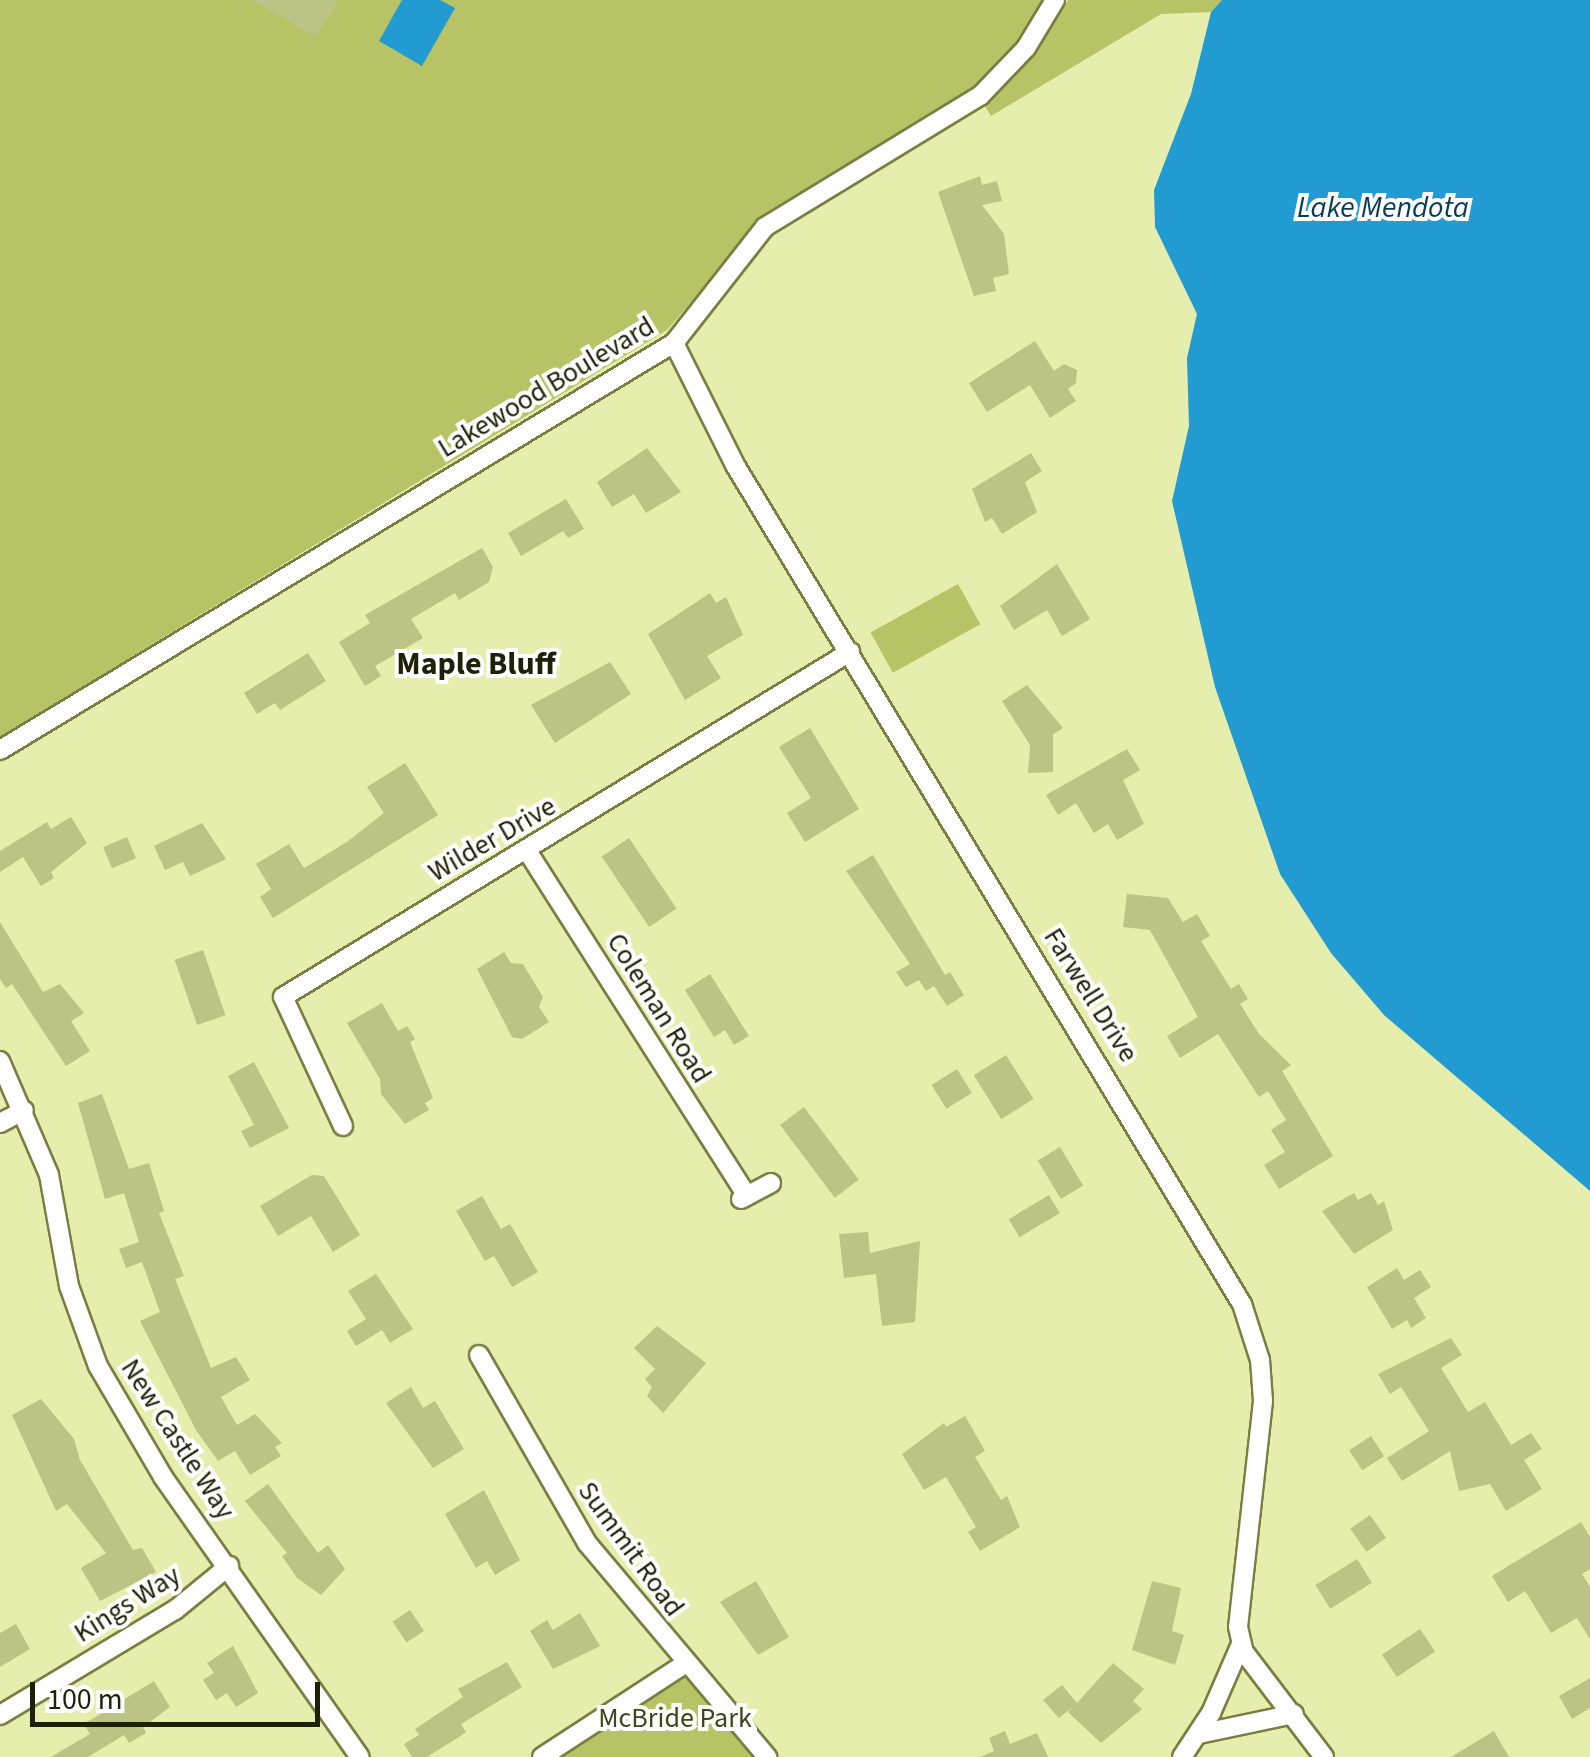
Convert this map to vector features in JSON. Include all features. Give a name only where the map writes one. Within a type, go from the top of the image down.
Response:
[{"type":"street","name":"Lakewood Boulevard","points":[[0,750],[674,343],[765,227],[980,96],[1026,48],[1054,0]]},
{"type":"street","name":"Farwell Drive","points":[[674,343],[735,464],[1242,1304],[1260,1360],[1263,1400],[1240,1576],[1241,1644]]},
{"type":"street","name":"Wilder Drive","points":[[344,1126],[283,997],[850,652]]},
{"type":"street","name":"Coleman Road","points":[[526,849],[742,1199],[771,1183]]},
{"type":"street","name":"New Castle Way","points":[[0,1061],[49,1175],[68,1286],[98,1366],[130,1426],[360,1757]]},
{"type":"street","points":[[0,1122],[24,1110]]},
{"type":"street","name":"Summit Road","points":[[479,1354],[570,1520],[683,1665],[766,1757]]},
{"type":"street","name":"Kings Way","points":[[0,1715],[175,1610],[229,1566]]},
{"type":"street","points":[[1182,1757],[1198,1734],[1241,1644],[1324,1757]]},
{"type":"street","points":[[542,1757],[683,1665]]},
{"type":"street","points":[[1198,1734],[1294,1714]]},
{"type":"green space","points":[[0,0],[1042,0],[1017,42],[970,90],[771,210],[667,330],[0,737]]},
{"type":"green space","points":[[1068,0],[1222,0],[1211,12],[1161,14],[991,116],[985,106],[1036,53]]},
{"type":"green space","points":[[958,584],[980,624],[893,673],[871,632]]},
{"type":"green space","name":"McBride Park","points":[[683,1665],[767,1757],[542,1757]]},
{"type":"water","points":[[402,0],[440,0],[455,8],[422,66],[379,41]]},
{"type":"water","name":"Lake Mendota","points":[[1222,0],[1590,0],[1590,1191],[1384,1015],[1331,953],[1280,874],[1215,687],[1172,501],[1189,426],[1187,358],[1197,314],[1155,227],[1154,190],[1191,94],[1211,12]]},
{"type":"building","points":[[252,0],[339,0],[316,37]]},
{"type":"building","points":[[980,176],[982,185],[997,181],[1002,201],[982,205],[1004,234],[1009,274],[993,278],[996,291],[974,296],[938,192]]},
{"type":"building","points":[[1035,341],[1054,371],[1064,364],[1077,370],[1076,383],[1068,389],[1076,401],[1050,418],[1030,385],[987,412],[969,383]]},
{"type":"building","points":[[647,448],[681,492],[646,513],[634,494],[612,507],[597,482]]},
{"type":"building","points":[[1031,453],[1042,471],[1025,482],[1037,512],[1002,534],[992,518],[985,522],[972,489]]},
{"type":"building","points":[[566,499],[584,529],[568,538],[563,531],[521,556],[508,533]]},
{"type":"building","points":[[482,548],[493,567],[489,582],[459,600],[455,593],[411,619],[423,638],[375,666],[381,676],[365,686],[339,642],[370,623],[365,615]]},
{"type":"building","points":[[1057,564],[1090,619],[1062,636],[1047,610],[1014,630],[1000,606]]},
{"type":"building","points":[[710,593],[716,603],[726,597],[743,635],[707,656],[721,678],[685,700],[648,634]]},
{"type":"building","points":[[308,653],[326,681],[280,710],[275,703],[257,714],[244,693]]},
{"type":"building","points":[[610,662],[631,694],[555,743],[531,705]]},
{"type":"building","points":[[1027,685],[1063,728],[1053,734],[1053,772],[1028,773],[1030,745],[1002,701]]},
{"type":"building","points":[[810,728],[859,809],[805,842],[787,813],[811,798],[779,747]]},
{"type":"building","points":[[1127,749],[1140,770],[1123,780],[1144,824],[1117,840],[1108,824],[1094,833],[1076,803],[1058,815],[1046,795]]},
{"type":"building","points":[[405,763],[438,815],[273,918],[260,897],[271,889],[256,864],[289,844],[304,868],[347,842],[384,813],[367,787]]},
{"type":"building","points":[[71,817],[87,843],[51,872],[54,878],[41,886],[23,857],[0,872],[0,851],[47,822],[51,829]]},
{"type":"building","points":[[202,823],[226,859],[190,876],[183,862],[165,870],[154,846]]},
{"type":"building","points":[[127,837],[136,858],[112,868],[103,847]]},
{"type":"building","points":[[629,838],[677,908],[649,927],[602,856]]},
{"type":"building","points":[[873,855],[945,975],[950,972],[964,995],[947,1006],[934,986],[926,991],[919,980],[906,987],[896,972],[910,964],[846,871]]},
{"type":"building","points":[[1127,894],[1168,898],[1183,922],[1197,914],[1210,936],[1201,941],[1231,989],[1239,984],[1248,999],[1240,1004],[1259,1034],[1291,1065],[1282,1071],[1333,1156],[1279,1189],[1264,1165],[1285,1152],[1271,1130],[1286,1120],[1268,1091],[1259,1097],[1218,1034],[1180,1058],[1167,1036],[1198,1017],[1150,930],[1123,927]]},
{"type":"building","points":[[0,922],[43,992],[60,984],[84,1013],[71,1021],[90,1051],[66,1066],[12,984],[6,988],[0,979]]},
{"type":"building","points":[[203,950],[225,1015],[197,1025],[175,960]]},
{"type":"building","points":[[504,952],[511,963],[523,964],[543,997],[539,1007],[549,1022],[522,1039],[512,1037],[477,969]]},
{"type":"building","points":[[710,974],[749,1036],[734,1045],[725,1030],[714,1037],[685,990]]},
{"type":"building","points":[[382,1003],[398,1031],[407,1026],[415,1039],[410,1042],[433,1098],[425,1103],[429,1110],[405,1124],[381,1094],[380,1079],[347,1023]]},
{"type":"building","points":[[1006,1055],[1034,1099],[1001,1119],[974,1075]]},
{"type":"building","points":[[254,1062],[289,1128],[250,1148],[241,1131],[254,1125],[228,1076]]},
{"type":"building","points":[[957,1069],[972,1093],[946,1109],[932,1085]]},
{"type":"building","points":[[102,1094],[129,1169],[149,1163],[164,1211],[159,1213],[184,1276],[175,1279],[211,1368],[236,1357],[250,1380],[221,1397],[237,1425],[255,1414],[282,1443],[275,1447],[281,1456],[250,1475],[235,1451],[218,1461],[196,1430],[140,1321],[160,1312],[142,1262],[126,1268],[119,1249],[139,1242],[124,1193],[105,1199],[78,1103]]},
{"type":"building","points":[[804,1107],[859,1180],[835,1198],[780,1125]]},
{"type":"building","points":[[1060,1147],[1083,1186],[1061,1199],[1038,1160]]},
{"type":"building","points":[[312,1175],[324,1176],[360,1235],[333,1252],[311,1216],[278,1236],[260,1206]]},
{"type":"building","points":[[1354,1193],[1358,1200],[1371,1193],[1378,1205],[1384,1201],[1393,1230],[1354,1254],[1322,1211]]},
{"type":"building","points":[[1049,1195],[1060,1213],[1020,1237],[1009,1219]]},
{"type":"building","points":[[482,1196],[501,1229],[510,1224],[538,1272],[512,1287],[494,1256],[485,1261],[456,1211]]},
{"type":"building","points":[[868,1232],[870,1253],[920,1241],[915,1322],[882,1326],[876,1274],[844,1278],[839,1234]]},
{"type":"building","points":[[1397,1268],[1404,1280],[1420,1270],[1431,1287],[1414,1298],[1426,1318],[1411,1328],[1407,1320],[1392,1329],[1367,1287]]},
{"type":"building","points":[[376,1274],[413,1329],[390,1343],[382,1330],[356,1346],[347,1331],[366,1319],[348,1291]]},
{"type":"building","points":[[657,1326],[706,1363],[663,1413],[647,1396],[652,1387],[645,1379],[655,1369],[634,1348]]},
{"type":"building","points":[[1451,1338],[1462,1355],[1441,1368],[1468,1412],[1485,1402],[1511,1445],[1531,1433],[1542,1449],[1524,1460],[1542,1489],[1506,1511],[1490,1484],[1459,1491],[1450,1451],[1402,1481],[1387,1458],[1429,1431],[1401,1387],[1390,1394],[1378,1374]]},
{"type":"building","points":[[411,1387],[423,1408],[435,1401],[464,1449],[433,1468],[386,1403]]},
{"type":"building","points":[[41,1399],[74,1439],[80,1460],[133,1550],[142,1548],[156,1572],[100,1601],[81,1568],[106,1553],[67,1504],[56,1511],[12,1415]]},
{"type":"building","points":[[965,1416],[985,1451],[975,1457],[1001,1500],[1007,1496],[1020,1527],[980,1551],[968,1532],[976,1527],[946,1477],[924,1490],[902,1454],[944,1423],[946,1427]]},
{"type":"building","points":[[1371,1436],[1384,1456],[1362,1470],[1349,1450]]},
{"type":"building","points":[[268,1484],[318,1553],[328,1545],[345,1569],[321,1595],[297,1578],[282,1556],[287,1553],[245,1501]]},
{"type":"building","points":[[484,1490],[520,1560],[495,1575],[487,1561],[476,1568],[445,1514]]},
{"type":"building","points":[[1370,1515],[1386,1538],[1366,1552],[1350,1529]]},
{"type":"building","points":[[1581,1522],[1590,1537],[1590,1569],[1582,1574],[1590,1587],[1590,1639],[1577,1618],[1551,1633],[1525,1591],[1508,1602],[1492,1576]]},
{"type":"building","points":[[1357,1559],[1372,1583],[1330,1609],[1315,1585]]},
{"type":"building","points":[[756,1581],[789,1637],[758,1655],[720,1602]]},
{"type":"building","points":[[1152,1581],[1181,1588],[1172,1631],[1184,1635],[1175,1665],[1132,1650]]},
{"type":"building","points":[[410,1610],[424,1631],[407,1642],[393,1622]]},
{"type":"building","points":[[580,1613],[600,1646],[553,1669],[530,1631],[547,1620],[553,1630]]},
{"type":"building","points":[[16,1624],[30,1649],[0,1667],[0,1633]]},
{"type":"building","points":[[1420,1629],[1435,1651],[1397,1677],[1382,1655]]},
{"type":"building","points":[[233,1646],[258,1693],[236,1707],[227,1693],[216,1700],[203,1680],[214,1673],[207,1663]]},
{"type":"building","points":[[507,1662],[522,1687],[461,1724],[466,1732],[459,1737],[427,1757],[412,1757],[404,1744],[419,1735],[415,1729],[463,1697],[458,1689]]},
{"type":"building","points":[[1113,1663],[1144,1689],[1133,1701],[1142,1709],[1101,1743],[1068,1712],[1074,1706],[1059,1718],[1043,1700],[1062,1685],[1077,1703]]},
{"type":"building","points":[[1590,1678],[1590,1708],[1572,1719],[1559,1696]]},
{"type":"building","points":[[154,1681],[170,1707],[143,1727],[146,1733],[129,1743],[124,1735],[88,1757],[51,1757],[90,1734],[84,1724]]},
{"type":"building","points":[[1005,1731],[1010,1744],[1037,1733],[1048,1757],[980,1757],[994,1751],[989,1738]]},
{"type":"building","points":[[1494,1731],[1509,1757],[1451,1757]]},
{"type":"district","name":"Maple Bluff","points":[[476,664]]}]
